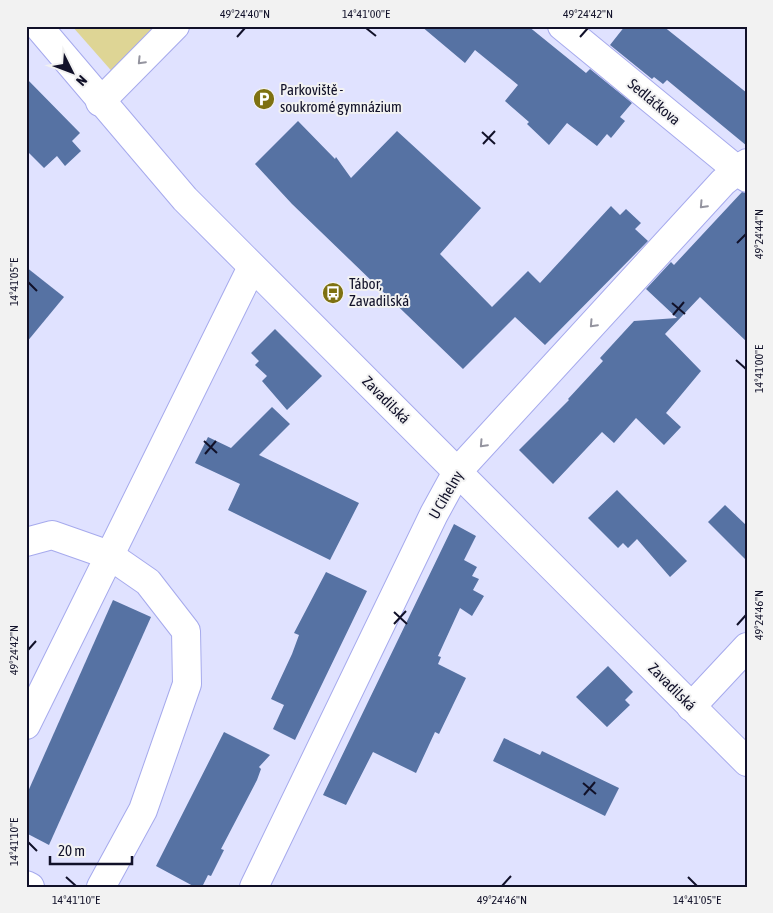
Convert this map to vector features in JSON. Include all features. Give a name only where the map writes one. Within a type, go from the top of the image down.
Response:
[{"type":"street","name":"Zavadilská","points":[[38,26],[100,102],[186,199],[747,762]]},
{"type":"street","points":[[100,102],[175,26]]},
{"type":"street","name":"Sedláčkova","points":[[562,26],[744,171]]},
{"type":"street","name":"U Cihelny","points":[[254,887],[434,514],[457,472],[723,182],[744,171]]},
{"type":"street","points":[[26,725],[252,267]]},
{"type":"street","points":[[26,542],[52,535],[109,555],[148,582],[186,631],[187,684],[143,810],[101,887]]},
{"type":"street","points":[[691,706],[747,647]]},
{"type":"street","points":[[26,885],[30,887]]},
{"type":"shaded area","points":[[72,26],[165,26],[116,76]]},
{"type":"building","points":[[421,26],[528,26],[586,73],[590,69],[632,103],[620,117],[625,121],[611,138],[607,134],[597,146],[567,123],[549,145],[527,124],[529,122],[505,101],[518,85],[475,50],[465,63]]},
{"type":"building","points":[[625,26],[663,26],[747,93],[747,146],[667,80],[663,84],[654,77],[652,79],[610,45]]},
{"type":"building","points":[[26,78],[80,133],[72,141],[81,151],[65,166],[57,156],[44,168],[26,150]]},
{"type":"building","points":[[298,121],[335,159],[336,157],[351,178],[397,131],[481,208],[440,254],[492,307],[528,271],[540,283],[611,206],[620,215],[626,209],[641,223],[635,229],[648,241],[545,345],[515,317],[463,369],[292,204],[255,164]]},
{"type":"building","points":[[742,192],[747,193],[747,342],[700,297],[665,334],[701,371],[666,413],[681,427],[664,445],[636,418],[614,443],[602,432],[553,484],[519,450],[569,400],[603,361],[600,358],[634,321],[677,318],[646,289],[671,262],[674,265]]},
{"type":"building","points":[[26,267],[64,297],[26,343]]},
{"type":"building","points":[[275,329],[322,376],[287,410],[262,381],[267,376],[255,365],[259,361],[251,353]]},
{"type":"building","points":[[272,407],[290,424],[259,455],[359,503],[330,560],[228,510],[240,484],[195,463],[208,437],[231,448]]},
{"type":"building","points":[[617,490],[687,561],[670,577],[637,539],[628,548],[623,543],[618,548],[588,518]]},
{"type":"building","points":[[725,505],[747,526],[747,561],[708,522]]},
{"type":"building","points":[[454,524],[476,536],[464,560],[477,567],[472,576],[479,579],[473,590],[484,596],[472,616],[460,608],[438,656],[441,657],[438,664],[466,678],[439,734],[435,732],[416,773],[373,752],[346,805],[323,795]]},
{"type":"building","points":[[326,572],[367,591],[295,740],[273,729],[284,705],[271,699],[299,635],[294,633]]},
{"type":"building","points":[[113,600],[151,617],[49,845],[26,833],[26,796]]},
{"type":"building","points":[[608,666],[633,692],[625,700],[630,705],[607,727],[576,697]]},
{"type":"building","points":[[224,732],[270,755],[259,767],[261,769],[257,780],[221,849],[224,850],[211,876],[208,875],[202,887],[195,887],[156,866]]},
{"type":"building","points":[[504,738],[540,755],[542,751],[619,788],[605,816],[493,761]]},
{"type":"place","name":"Parkoviště - soukromé gymnázium","points":[[264,99]]},
{"type":"place","name":"Tábor, Zavadilská","points":[[333,293]]}]
